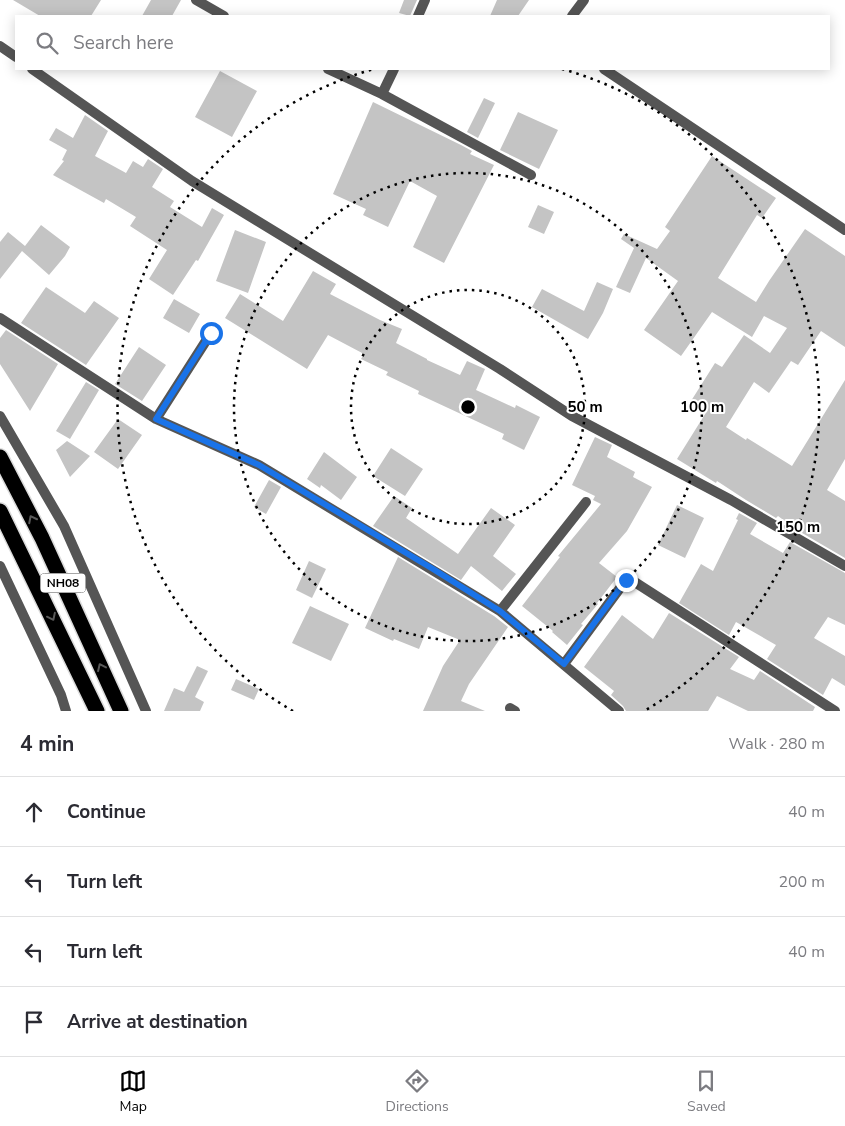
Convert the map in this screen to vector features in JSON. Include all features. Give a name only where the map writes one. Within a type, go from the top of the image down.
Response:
[{"type":"highway","name":"NH08","points":[[0,457],[42,538],[121,711]]},
{"type":"highway","name":"NH08","points":[[0,511],[97,711]]},
{"type":"street","points":[[196,0],[222,15]]},
{"type":"street","points":[[418,15],[425,0]]},
{"type":"street","points":[[573,15],[584,0]]},
{"type":"street","points":[[0,46],[15,57]]},
{"type":"street","points":[[33,70],[192,181],[500,369],[572,416],[731,500],[845,566]]},
{"type":"street","points":[[330,70],[382,94],[531,175]]},
{"type":"street","points":[[382,94],[394,70]]},
{"type":"street","points":[[605,70],[845,230]]},
{"type":"street","points":[[0,318],[156,419],[259,465],[500,611],[619,711]]},
{"type":"street","points":[[156,419],[211,333]]},
{"type":"street","points":[[0,416],[64,526],[146,711]]},
{"type":"street","points":[[500,611],[586,502]]},
{"type":"street","points":[[0,566],[66,711]]},
{"type":"street","points":[[564,664],[626,580],[630,578],[835,711]]},
{"type":"building","points":[[13,0],[101,0],[92,15],[38,15]]},
{"type":"building","points":[[151,0],[181,0],[173,15],[143,15]]},
{"type":"building","points":[[404,0],[417,0],[410,15],[399,13]]},
{"type":"building","points":[[497,0],[529,0],[519,15],[490,15]]},
{"type":"building","points":[[220,71],[257,91],[232,137],[195,117]]},
{"type":"building","points":[[484,98],[495,103],[478,138],[467,132]]},
{"type":"building","points":[[373,102],[461,145],[472,151],[470,154],[494,165],[444,263],[413,247],[437,196],[410,181],[388,227],[363,215],[366,209],[333,194]]},
{"type":"building","points":[[518,112],[558,130],[539,169],[500,150]]},
{"type":"building","points":[[85,115],[108,131],[95,156],[126,173],[133,161],[143,167],[148,159],[163,169],[152,187],[174,201],[170,207],[202,227],[212,208],[224,215],[198,261],[196,260],[173,295],[149,279],[167,250],[130,226],[136,217],[106,199],[104,203],[53,175],[64,161],[62,160],[67,150],[49,140],[56,128],[73,138]]},
{"type":"building","points":[[712,156],[776,198],[762,218],[757,215],[718,278],[756,302],[805,229],[845,256],[845,347],[821,331],[798,365],[791,361],[769,393],[754,382],[726,427],[792,466],[845,380],[845,459],[827,490],[845,501],[845,558],[797,530],[778,516],[776,518],[717,481],[716,483],[677,459],[707,411],[691,401],[715,363],[722,367],[744,335],[770,353],[787,328],[764,316],[752,337],[712,312],[681,356],[644,330],[678,281],[646,258],[630,293],[616,287],[634,248],[621,239],[624,234],[657,249],[670,231],[665,227]]},
{"type":"building","points":[[538,205],[554,212],[544,234],[528,227]]},
{"type":"building","points":[[41,225],[70,247],[65,256],[49,275],[22,251],[0,279],[0,242],[8,232],[25,246]]},
{"type":"building","points":[[235,230],[266,242],[248,293],[216,281]]},
{"type":"building","points":[[313,271],[336,284],[330,294],[380,320],[402,329],[396,343],[460,375],[467,361],[485,369],[476,390],[515,408],[516,405],[540,417],[524,450],[502,439],[504,434],[418,394],[419,391],[386,375],[388,372],[361,359],[364,354],[328,335],[307,369],[225,318],[240,294],[283,321]]},
{"type":"building","points":[[597,282],[613,289],[603,313],[588,339],[532,307],[542,289],[584,311]]},
{"type":"building","points":[[46,287],[85,313],[94,301],[119,318],[86,365],[21,323]]},
{"type":"building","points":[[174,299],[200,314],[189,333],[163,318]]},
{"type":"building","points":[[6,330],[58,364],[30,411],[0,364],[0,338]]},
{"type":"building","points":[[139,347],[166,365],[142,401],[115,384]]},
{"type":"building","points":[[86,382],[99,390],[70,439],[56,431]]},
{"type":"building","points":[[118,419],[142,435],[118,469],[94,452]]},
{"type":"building","points":[[595,437],[612,445],[607,457],[635,472],[633,477],[652,487],[627,531],[599,563],[617,577],[567,645],[522,606],[560,557],[558,556],[601,504],[593,500],[595,496],[572,485]]},
{"type":"building","points":[[67,441],[90,456],[70,477],[56,450]]},
{"type":"building","points":[[391,448],[423,469],[405,496],[373,476]]},
{"type":"building","points":[[324,452],[357,477],[341,500],[321,485],[320,488],[307,479]]},
{"type":"building","points":[[269,480],[281,487],[266,514],[254,507]]},
{"type":"building","points":[[394,496],[412,508],[406,518],[458,554],[491,508],[515,525],[493,556],[516,574],[502,591],[471,566],[461,580],[373,526]]},
{"type":"building","points":[[677,505],[704,518],[685,558],[658,545]]},
{"type":"building","points":[[739,513],[757,523],[750,534],[783,553],[790,542],[845,573],[845,625],[828,617],[814,638],[845,656],[845,686],[832,678],[823,695],[767,659],[776,645],[736,622],[729,635],[679,603],[701,564],[713,571],[738,520],[736,519]]},
{"type":"building","points":[[398,557],[494,616],[508,627],[469,684],[461,701],[485,711],[423,711],[443,666],[460,640],[428,627],[419,649],[394,639],[393,641],[365,628]]},
{"type":"building","points":[[309,561],[326,569],[312,598],[296,590]]},
{"type":"building","points":[[310,606],[349,624],[331,661],[292,643]]},
{"type":"building","points":[[669,613],[739,657],[730,669],[754,680],[760,671],[815,707],[813,711],[748,711],[717,696],[708,711],[626,711],[611,695],[614,691],[584,667],[622,615],[653,639]]},
{"type":"building","points":[[197,666],[208,671],[195,697],[204,702],[200,711],[164,711],[174,688],[184,692]]},
{"type":"building","points":[[236,679],[259,689],[254,700],[231,690]]},
{"type":"route","points":[[211,333],[156,419],[259,465],[433,569],[500,611],[564,664],[626,580]]}]
